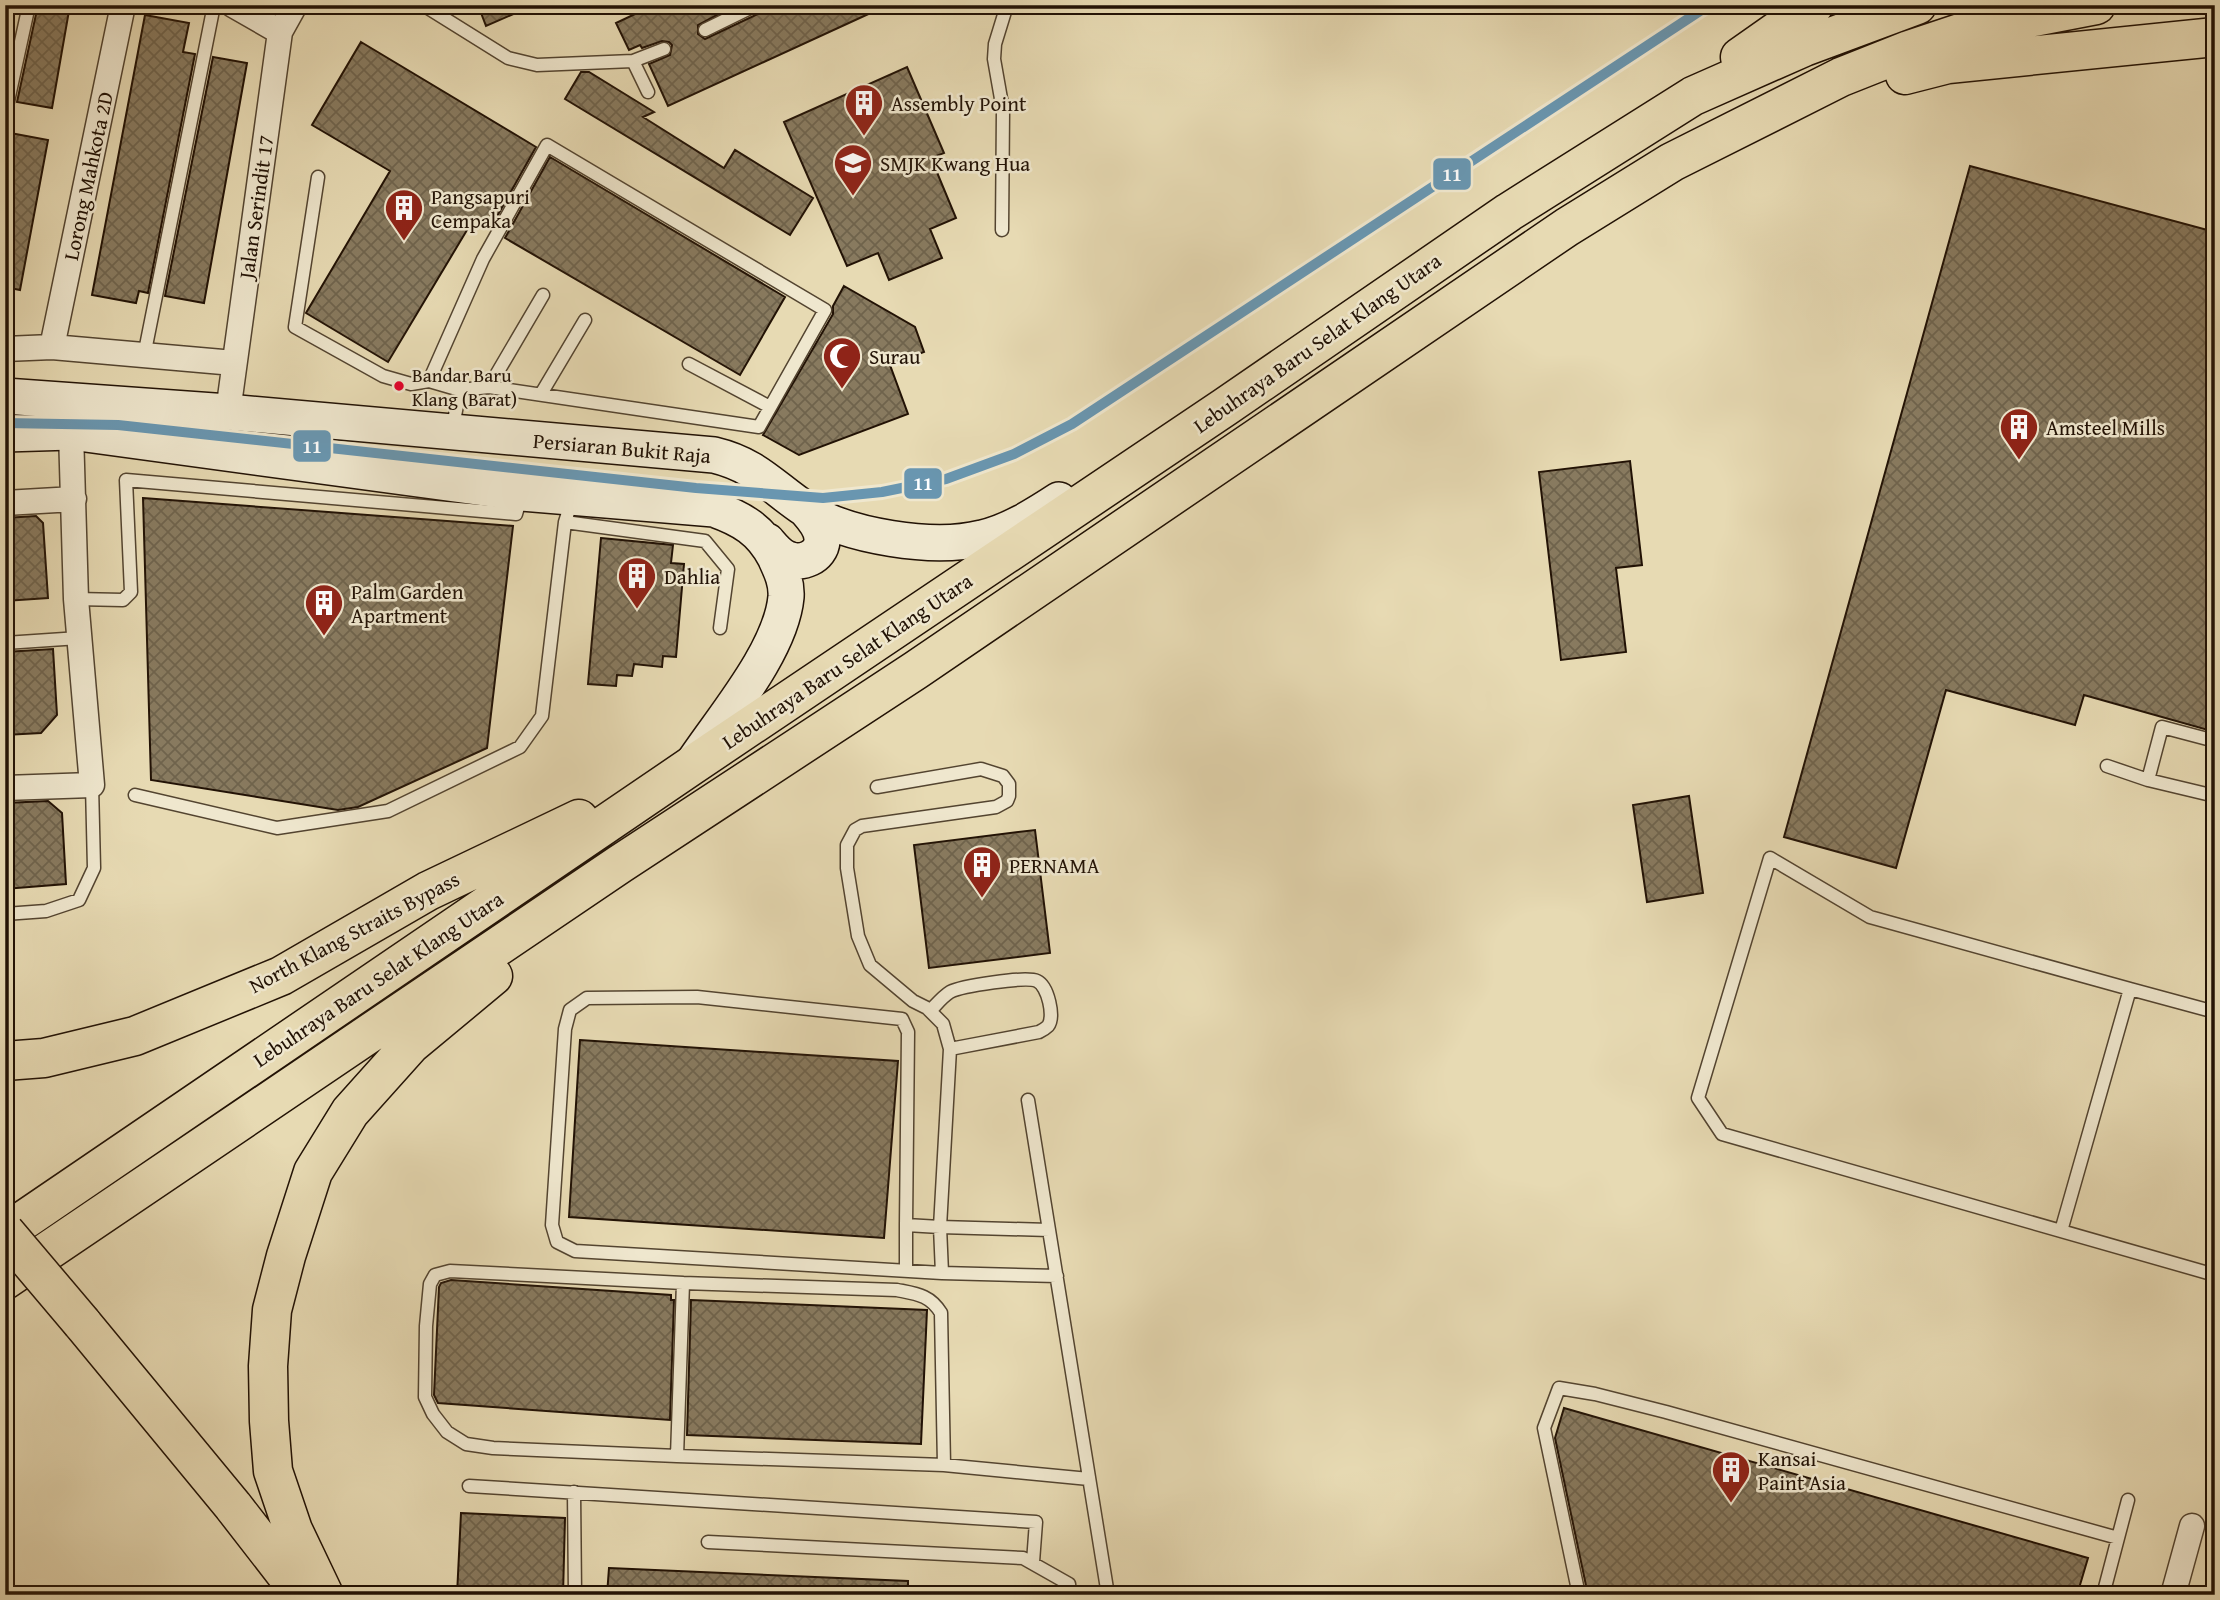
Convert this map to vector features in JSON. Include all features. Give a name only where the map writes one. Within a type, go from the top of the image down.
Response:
[{"type":"highway","name":"Lebuhraya Baru Selat Klang Utara","points":[[1693,96],[1726,67],[1814,5]]},
{"type":"highway","name":"Lebuhraya Baru Selat Klang Utara","points":[[5,1232],[1509,212],[1693,96],[1804,47],[1917,5]]},
{"type":"highway","name":"Lebuhraya Baru Selat Klang Utara","points":[[5,1280],[620,864],[916,670],[1567,227],[1672,162],[1841,77],[1909,50],[1972,29],[2096,5]]},
{"type":"highway","name":"Lebuhraya Baru Selat Klang Utara","points":[[1672,162],[1870,85],[1948,64],[2215,37]]},
{"type":"highway","name":"North Klang Straits Bypass","points":[[5,1061],[44,1058],[135,1036],[281,976],[428,891],[691,766]]},
{"type":"highway","points":[[324,1595],[292,1530],[273,1471],[268,1421],[272,1310],[313,1172],[350,1112],[410,1045],[570,914],[620,864]]},
{"type":"highway","points":[[5,1232],[233,1506],[302,1595]]},
{"type":"main road","name":"Persiaran Bukit Raja","points":[[5,396],[228,412],[714,455],[736,460],[757,472],[807,511],[865,535],[954,543],[985,538],[1034,516],[1116,462],[1225,407]]},
{"type":"main road","points":[[5,434],[71,432],[522,493],[569,509],[714,509],[752,526],[786,559],[798,562],[809,559],[818,551],[822,541],[820,527],[807,511]]},
{"type":"main road","points":[[691,766],[770,650],[782,617],[786,596],[784,576],[767,541]]},
{"type":"street","name":"Lorong Mahkota 2D","points":[[52,347],[123,5]]},
{"type":"street","points":[[233,5],[280,32]]},
{"type":"street","name":"Jalan Serindit 17","points":[[228,412],[280,32],[295,5]]},
{"type":"street","points":[[5,349],[52,347],[234,362]]},
{"type":"street","points":[[5,788],[92,785],[76,599],[71,432]]},
{"type":"street","points":[[5,503],[74,499]]},
{"type":"street","points":[[2173,1595],[2192,1526]]},
{"type":"lane","points":[[5,115],[29,5]]},
{"type":"lane","points":[[144,356],[214,5]]},
{"type":"lane","points":[[423,5],[508,58],[537,65],[633,61],[664,49]]},
{"type":"lane","points":[[705,30],[756,5]]},
{"type":"lane","points":[[1002,230],[1003,110],[994,59],[995,44],[1007,5]]},
{"type":"lane","points":[[633,61],[648,92]]},
{"type":"lane","points":[[318,177],[295,327],[383,376],[411,384],[429,381],[460,390],[489,387],[759,427],[825,310],[547,145],[483,259],[429,381]]},
{"type":"lane","points":[[489,387],[543,295]]},
{"type":"lane","points":[[541,394],[584,320]]},
{"type":"lane","points":[[690,364],[770,407]]},
{"type":"lane","points":[[452,431],[460,390]]},
{"type":"lane","points":[[76,599],[123,600],[131,592],[126,480],[516,514],[522,493]]},
{"type":"lane","points":[[135,795],[277,828],[388,811],[520,747],[542,716],[569,509],[705,541],[728,569],[720,628]]},
{"type":"lane","points":[[5,643],[79,638]]},
{"type":"lane","points":[[2147,780],[2162,727],[2215,741]]},
{"type":"lane","points":[[2107,766],[2147,780],[2215,796]]},
{"type":"lane","points":[[877,787],[981,769],[1003,775],[1009,784],[1007,801],[996,807],[862,827],[855,830],[847,845],[847,868],[858,936],[870,965],[943,1024],[950,1049],[940,1227],[942,1273]]},
{"type":"lane","points":[[5,914],[46,911],[79,900],[94,868],[92,785]]},
{"type":"lane","points":[[2215,1013],[1870,917],[1770,858],[1698,1098],[1722,1134],[2215,1275]]},
{"type":"lane","points":[[930,1012],[947,994],[960,989],[1024,979],[1035,980],[1044,987],[1051,1019],[1047,1027],[1039,1032],[950,1049]]},
{"type":"lane","points":[[2061,1231],[2130,989]]},
{"type":"lane","points":[[906,1269],[908,1032],[902,1019],[697,997],[587,998],[570,1010],[565,1029],[551,1225],[557,1242],[575,1251],[942,1273],[1057,1276]]},
{"type":"lane","points":[[1028,1100],[1108,1595]]},
{"type":"lane","points":[[906,1225],[1049,1230]]},
{"type":"lane","points":[[944,1465],[941,1313],[928,1297],[897,1290],[441,1272],[435,1275],[430,1284],[426,1326],[425,1396],[433,1414],[447,1432],[466,1444],[677,1456],[944,1465],[1089,1479]]},
{"type":"lane","points":[[677,1456],[683,1283]]},
{"type":"lane","points":[[1579,1595],[1544,1428],[1559,1388],[1666,1412],[2118,1538]]},
{"type":"lane","points":[[469,1486],[1036,1522],[1033,1562]]},
{"type":"lane","points":[[575,1492],[575,1595]]},
{"type":"lane","points":[[2103,1595],[2128,1500]]},
{"type":"lane","points":[[708,1542],[1023,1558],[1069,1584],[1070,1595]]},
{"type":"building","points":[[38,5],[70,5],[52,108],[17,102]]},
{"type":"building","points":[[478,5],[534,5],[486,26]]},
{"type":"building","points":[[654,5],[736,5],[698,25],[698,34],[705,39],[760,13],[765,5],[888,5],[668,106],[649,64],[670,55],[672,45],[662,41],[629,50],[616,23]]},
{"type":"building","points":[[145,15],[189,23],[183,52],[195,54],[148,293],[139,291],[136,303],[92,295]]},
{"type":"building","name":"Pangsapuri Cempaka","points":[[361,42],[536,147],[490,229],[473,220],[388,362],[306,313],[390,171],[312,125]]},
{"type":"building","points":[[213,57],[247,63],[204,303],[165,296]]},
{"type":"building","points":[[907,67],[944,153],[931,158],[956,218],[930,229],[942,258],[889,280],[878,253],[847,266],[784,122]]},
{"type":"building","points":[[581,72],[589,72],[654,112],[643,117],[724,168],[735,150],[813,198],[790,235],[565,99]]},
{"type":"building","points":[[5,132],[48,140],[20,290],[5,287]]},
{"type":"building","points":[[550,157],[785,297],[740,375],[505,238]]},
{"type":"building","name":"Amsteel Mills","points":[[1970,166],[2215,232],[2215,732],[2084,695],[2075,725],[1946,690],[1896,868],[1784,837]]},
{"type":"building","name":"Surau","points":[[844,286],[915,327],[924,352],[890,365],[908,414],[799,455],[763,435],[833,314],[833,306]]},
{"type":"building","points":[[1630,461],[1642,565],[1616,568],[1626,652],[1561,660],[1539,472]]},
{"type":"building","name":"Palm Garden Apartment","points":[[143,498],[513,526],[487,748],[358,807],[338,810],[151,780]]},
{"type":"building","points":[[36,516],[43,523],[48,598],[5,601],[5,518]]},
{"type":"building","name":"Dahlia","points":[[601,538],[673,545],[671,563],[684,564],[676,657],[663,656],[662,667],[634,664],[632,676],[617,675],[616,686],[588,684]]},
{"type":"building","points":[[53,649],[57,715],[41,733],[5,735],[5,652]]},
{"type":"building","points":[[1689,796],[1703,893],[1647,902],[1633,805]]},
{"type":"building","points":[[48,801],[62,813],[66,884],[5,889],[5,803]]},
{"type":"building","name":"PERNAMA","points":[[1035,830],[1050,953],[929,968],[914,845]]},
{"type":"building","points":[[580,1040],[898,1061],[884,1238],[569,1217]]},
{"type":"building","points":[[451,1280],[671,1295],[671,1300],[674,1300],[670,1420],[438,1403],[434,1395],[439,1287],[441,1283]]},
{"type":"building","points":[[691,1300],[927,1310],[921,1444],[687,1435]]},
{"type":"building","name":"Kansai Paint Asia","points":[[1564,1408],[2088,1558],[2077,1595],[1588,1595],[1555,1438]]},
{"type":"building","points":[[461,1513],[565,1518],[563,1595],[457,1595]]},
{"type":"building","points":[[609,1568],[908,1581],[908,1595],[607,1595]]},
{"type":"transit line","name":"11","points":[[5,423],[118,425],[696,488],[823,498],[882,492],[946,479],[1014,454],[1072,424],[1709,5]]},
{"type":"place","name":"Assembly Point","points":[[864,137]]},
{"type":"place","name":"SMJK Kwang Hua","points":[[853,197]]},
{"type":"place","name":"Pangsapuri Cempaka","points":[[404,242]]},
{"type":"place","name":"Bandar Baru Klang (Barat)","points":[[399,386]]},
{"type":"place","name":"Surau","points":[[842,390]]},
{"type":"place","name":"Amsteel Mills","points":[[2019,461]]},
{"type":"place","name":"Dahlia","points":[[637,610]]},
{"type":"place","name":"Palm Garden Apartment","points":[[324,637]]},
{"type":"place","name":"PERNAMA","points":[[982,899]]},
{"type":"place","name":"Kansai Paint Asia","points":[[1731,1504]]}]
